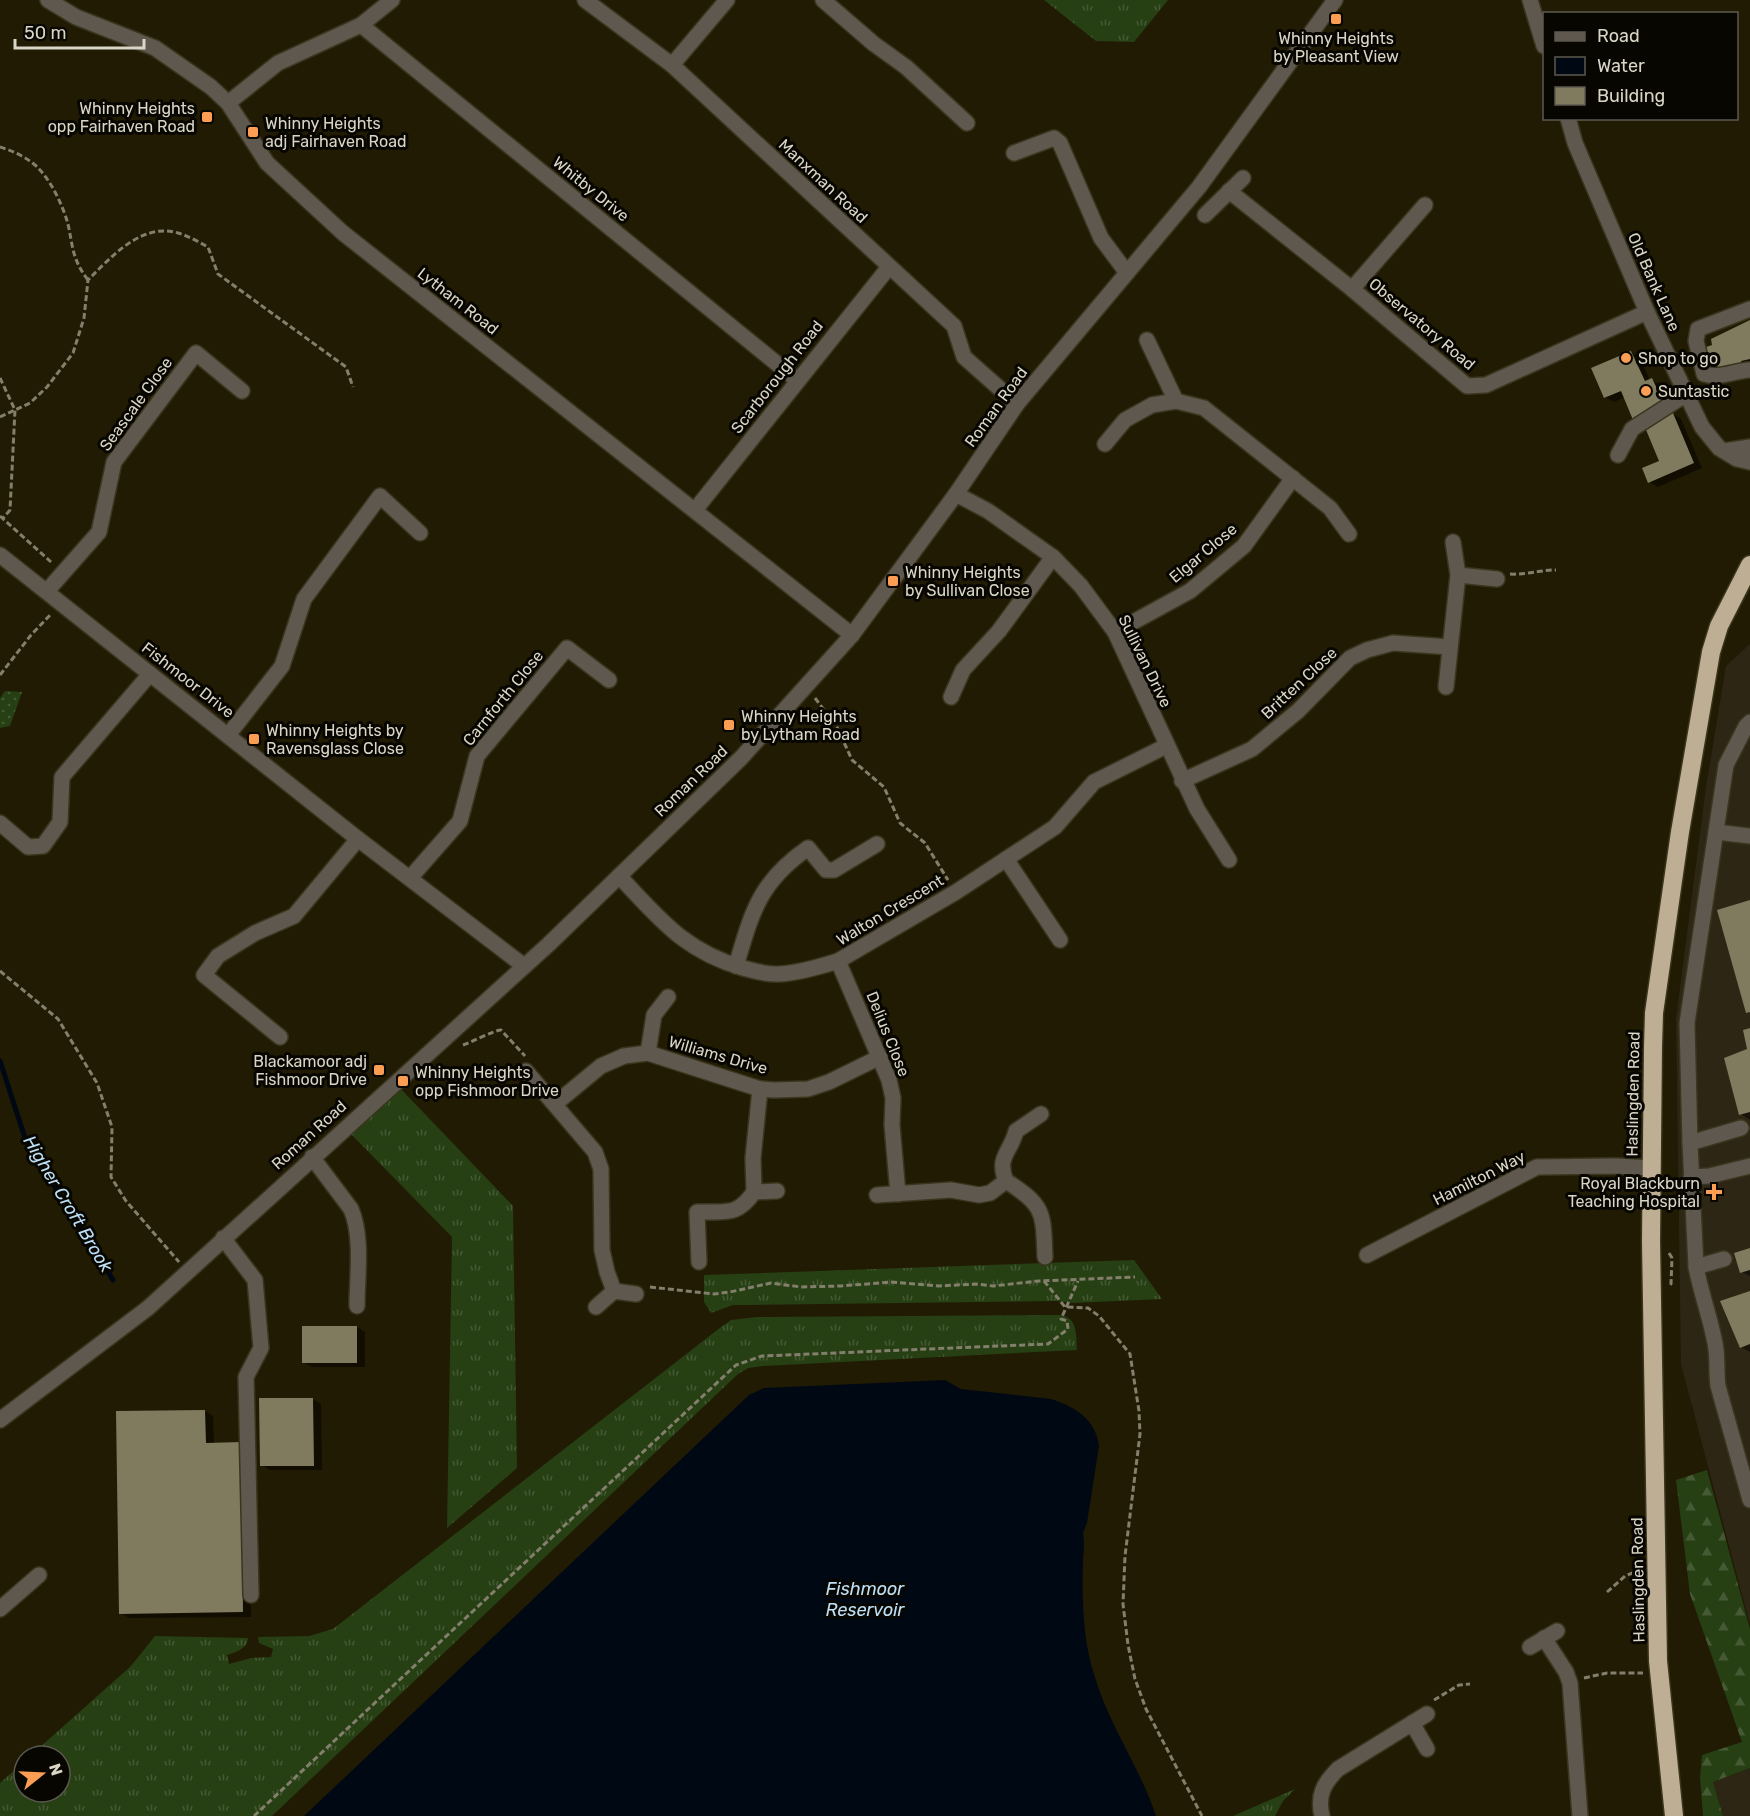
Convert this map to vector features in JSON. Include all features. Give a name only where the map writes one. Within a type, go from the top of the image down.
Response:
[{"type":"highway","name":"Haslingden Road","points":[[1674,1816],[1659,1673],[1651,1241],[1654,1012],[1682,821],[1711,652],[1719,626],[1750,565]]},
{"type":"street","name":"Lytham Road","points":[[48,0],[76,17],[155,48],[211,87],[228,102],[267,163],[343,233],[852,635]]},
{"type":"street","points":[[228,102],[278,63],[362,25],[392,0]]},
{"type":"street","name":"Manxman Road","points":[[585,0],[672,65],[954,326],[964,357],[1017,404]]},
{"type":"street","points":[[672,65],[727,0]]},
{"type":"street","points":[[823,0],[874,44],[906,67],[967,123]]},
{"type":"street","name":"Roman Road","points":[[0,1420],[148,1308],[549,944],[741,758],[852,635],[956,494],[1017,404],[1199,187],[1335,0]]},
{"type":"street","points":[[1530,0],[1543,40]]},
{"type":"street","name":"Whitby Drive","points":[[362,25],[797,380]]},
{"type":"street","name":"Old Bank Lane","points":[[1569,120],[1575,143],[1647,312],[1702,427],[1719,448],[1737,459],[1750,462]]},
{"type":"street","points":[[1014,153],[1054,138],[1060,143],[1101,238],[1127,273]]},
{"type":"street","points":[[1205,215],[1243,178]]},
{"type":"street","name":"Observatory Road","points":[[1229,191],[1352,289],[1467,386],[1486,385],[1647,312]]},
{"type":"street","points":[[1352,289],[1425,206]]},
{"type":"street","name":"Scarborough Road","points":[[695,510],[889,267]]},
{"type":"street","points":[[1750,309],[1698,329],[1696,341],[1704,374],[1715,377],[1750,370]]},
{"type":"street","points":[[1148,340],[1176,401]]},
{"type":"street","name":"Seascale Close","points":[[47,591],[99,532],[114,462],[196,353],[242,391]]},
{"type":"street","points":[[1618,455],[1632,429],[1686,395]]},
{"type":"street","points":[[1105,444],[1125,420],[1152,405],[1176,401],[1204,408],[1330,508],[1349,534]]},
{"type":"street","points":[[1724,451],[1750,447]]},
{"type":"street","name":"Elgar Close","points":[[1115,632],[1190,591],[1244,546],[1293,478]]},
{"type":"street","name":"Sullivan Drive","points":[[956,494],[988,511],[1053,557],[1081,586],[1115,632],[1182,781],[1229,861]]},
{"type":"street","points":[[229,734],[282,666],[304,599],[380,496],[420,533]]},
{"type":"street","points":[[1446,687],[1458,575],[1453,542]]},
{"type":"street","name":"Fishmoor Drive","points":[[0,555],[410,879],[524,966]]},
{"type":"street","points":[[951,698],[963,670],[999,631],[1053,557]]},
{"type":"street","points":[[1458,575],[1497,579]]},
{"type":"street","name":"Britten Close","points":[[1182,781],[1252,750],[1298,711],[1350,658],[1366,650],[1393,643],[1450,647]]},
{"type":"street","name":"Carnforth Close","points":[[410,879],[460,821],[477,756],[567,648],[609,680]]},
{"type":"street","points":[[0,823],[28,847],[43,846],[60,822],[62,777],[150,674]]},
{"type":"street","points":[[1750,722],[1726,765],[1687,1023],[1696,1267],[1699,1286],[1716,1344],[1715,1370],[1718,1386],[1747,1475],[1750,1500]]},
{"type":"street","name":"Walton Crescent","points":[[619,876],[677,935],[696,949],[736,966],[777,975],[816,968],[838,961],[956,892],[1055,827],[1094,782],[1166,746]]},
{"type":"street","points":[[1716,832],[1750,836]]},
{"type":"street","points":[[280,1037],[204,975],[218,956],[227,950],[255,933],[294,916],[358,838]]},
{"type":"street","points":[[736,966],[758,900],[774,876],[788,862],[808,848],[826,870],[834,870],[877,844]]},
{"type":"street","points":[[1006,859],[1060,940]]},
{"type":"street","name":"Delius Close","points":[[838,961],[890,1080],[898,1194]]},
{"type":"street","name":"Williams Drive","points":[[648,1053],[654,1015],[668,997]]},
{"type":"street","name":"Williams Drive","points":[[555,1104],[590,1073],[611,1060],[624,1056],[648,1053],[760,1089],[808,1089],[829,1083],[880,1057]]},
{"type":"street","points":[[526,1071],[595,1152],[601,1169],[602,1250],[614,1291]]},
{"type":"street","points":[[699,1262],[697,1212],[732,1211],[745,1205],[754,1191],[753,1158],[760,1089]]},
{"type":"street","points":[[1041,1114],[1016,1131],[1002,1162],[1006,1181],[1028,1197],[1042,1212],[1045,1257]]},
{"type":"street","points":[[1690,1143],[1741,1128]]},
{"type":"street","points":[[312,1157],[355,1217],[357,1306]]},
{"type":"street","points":[[1691,1177],[1709,1176],[1750,1166]]},
{"type":"street","name":"Hamilton Way","points":[[1367,1255],[1537,1167],[1652,1168]]},
{"type":"street","points":[[877,1195],[951,1190],[979,1195],[990,1193],[1006,1181]]},
{"type":"street","points":[[754,1191],[777,1191]]},
{"type":"street","points":[[223,1238],[255,1280],[261,1348],[246,1377],[251,1594]]},
{"type":"street","points":[[1696,1267],[1724,1259]]},
{"type":"street","points":[[596,1307],[614,1291],[636,1294]]},
{"type":"street","points":[[0,1610],[39,1575]]},
{"type":"street","points":[[1530,1647],[1550,1635],[1570,1683],[1580,1816]]},
{"type":"street","points":[[1322,1816],[1321,1795],[1326,1781],[1338,1769],[1427,1714]]},
{"type":"street","points":[[1412,1724],[1427,1749]]},
{"type":"path","points":[[0,147],[12,151],[40,168],[55,192],[67,222],[71,249],[77,266],[87,280],[84,318],[74,353],[47,387],[30,403],[0,417]]},
{"type":"path","points":[[87,280],[121,248],[155,231],[178,232],[208,247],[218,274],[346,367],[353,387]]},
{"type":"path","points":[[0,378],[15,410],[10,510],[1,517],[63,573]]},
{"type":"path","points":[[1497,579],[1511,574],[1523,575],[1556,570]]},
{"type":"path","points":[[0,675],[31,635],[62,603]]},
{"type":"path","points":[[805,687],[837,726],[852,760],[884,787],[900,823],[925,843],[956,892]]},
{"type":"path","points":[[0,971],[58,1019],[97,1083],[112,1127],[111,1177],[126,1201],[187,1271]]},
{"type":"path","points":[[434,1047],[460,1046],[481,1039],[496,1030],[501,1030],[529,1059],[526,1071]]},
{"type":"path","points":[[636,1294],[649,1286],[714,1294],[730,1293],[771,1283],[820,1287],[891,1282],[939,1286],[976,1284],[993,1286],[1135,1277]]},
{"type":"path","points":[[1044,1281],[1065,1307],[1088,1308],[1099,1316],[1130,1354],[1139,1411],[1140,1434],[1125,1556],[1123,1604],[1128,1645],[1135,1679],[1146,1709],[1202,1816]]},
{"type":"path","points":[[254,1816],[736,1365],[762,1356],[1048,1344],[1068,1329],[1067,1322],[1061,1319],[1077,1281]]},
{"type":"path","points":[[1607,1592],[1625,1576],[1640,1570]]},
{"type":"path","points":[[1570,1683],[1607,1673],[1659,1673]]},
{"type":"path","points":[[1427,1714],[1430,1703],[1459,1685],[1470,1684]]},
{"type":"shaded area","name":"Royal Blackburn Teaching Hospital","points":[[1750,644],[1750,1625],[1681,1364],[1676,1019],[1706,787],[1726,666]]},
{"type":"shaded area","points":[[1750,1768],[1750,1816],[1723,1816],[1713,1782]]},
{"type":"green space","points":[[1044,0],[1168,0],[1134,42],[1096,41]]},
{"type":"green space","points":[[5,691],[22,692],[10,726],[0,728],[0,698]]},
{"type":"green space","points":[[398,1086],[513,1206],[517,1468],[447,1528],[452,1237],[348,1131]]},
{"type":"green space","points":[[1134,1260],[1162,1299],[1073,1303],[1056,1301],[733,1305],[711,1313],[704,1302],[704,1275]]},
{"type":"green space","points":[[1058,1315],[1065,1316],[1073,1322],[1077,1350],[748,1368],[738,1374],[272,1816],[0,1816],[0,1783],[12,1772],[12,1804],[72,1804],[72,1744],[43,1744],[131,1666],[155,1636],[248,1638],[243,1647],[227,1655],[229,1664],[251,1658],[271,1657],[273,1649],[259,1643],[258,1637],[309,1636],[333,1629],[721,1327],[731,1320],[757,1317]]},
{"type":"green space","points":[[1707,1470],[1750,1629],[1750,1768],[1713,1782],[1723,1816],[1703,1816],[1700,1777],[1702,1755],[1742,1742],[1690,1594],[1676,1480]]},
{"type":"green space","points":[[1295,1789],[1283,1801],[1275,1816],[1233,1816]]},
{"type":"water","name":"Fishmoor Reservoir","points":[[945,1380],[961,1389],[1051,1399],[1069,1406],[1083,1416],[1094,1429],[1099,1446],[1087,1523],[1083,1533],[1085,1634],[1090,1661],[1107,1710],[1142,1780],[1156,1816],[304,1816],[749,1395],[764,1388]]},
{"type":"building","points":[[1750,320],[1750,359],[1741,361],[1742,366],[1718,372],[1717,364],[1709,365],[1703,348],[1712,345],[1711,339]]},
{"type":"building","points":[[1631,351],[1645,381],[1652,378],[1665,406],[1633,420],[1621,391],[1604,398],[1591,368]]},
{"type":"building","points":[[1673,413],[1694,463],[1648,483],[1642,468],[1659,461],[1644,425]]},
{"type":"building","points":[[1750,900],[1750,1012],[1746,1013],[1717,910]]},
{"type":"building","points":[[1750,1028],[1750,1112],[1739,1115],[1724,1058],[1747,1049],[1743,1030]]},
{"type":"building","points":[[1750,1248],[1750,1270],[1740,1273],[1734,1253]]},
{"type":"building","points":[[1750,1291],[1750,1344],[1740,1348],[1720,1301]]},
{"type":"building","points":[[302,1326],[357,1326],[357,1363],[302,1363]]},
{"type":"building","points":[[259,1398],[313,1398],[314,1466],[260,1466]]},
{"type":"building","points":[[205,1410],[206,1443],[241,1442],[243,1612],[119,1614],[116,1411]]},
{"type":"waterway","name":"Higher Croft Brook","points":[[0,1061],[26,1141],[113,1280]]},
{"type":"place","name":"Whinny Heights by Pleasant View","points":[[1336,19]]},
{"type":"place","name":"Whinny Heights opp Fairhaven Road","points":[[207,117]]},
{"type":"place","name":"Whinny Heights adj Fairhaven Road","points":[[253,132]]},
{"type":"place","name":"Shop to go","points":[[1626,358]]},
{"type":"place","name":"Suntastic","points":[[1646,391]]},
{"type":"place","name":"Whinny Heights by Sullivan Close","points":[[893,581]]},
{"type":"place","name":"Whinny Heights by Lytham Road","points":[[729,725]]},
{"type":"place","name":"Whinny Heights by Ravensglass Close","points":[[254,739]]},
{"type":"place","name":"Blackamoor adj Fishmoor Drive","points":[[379,1070]]},
{"type":"place","name":"Whinny Heights opp Fishmoor Drive","points":[[403,1081]]},
{"type":"place","name":"Royal Blackburn Teaching Hospital","points":[[1714,1192]]}]
